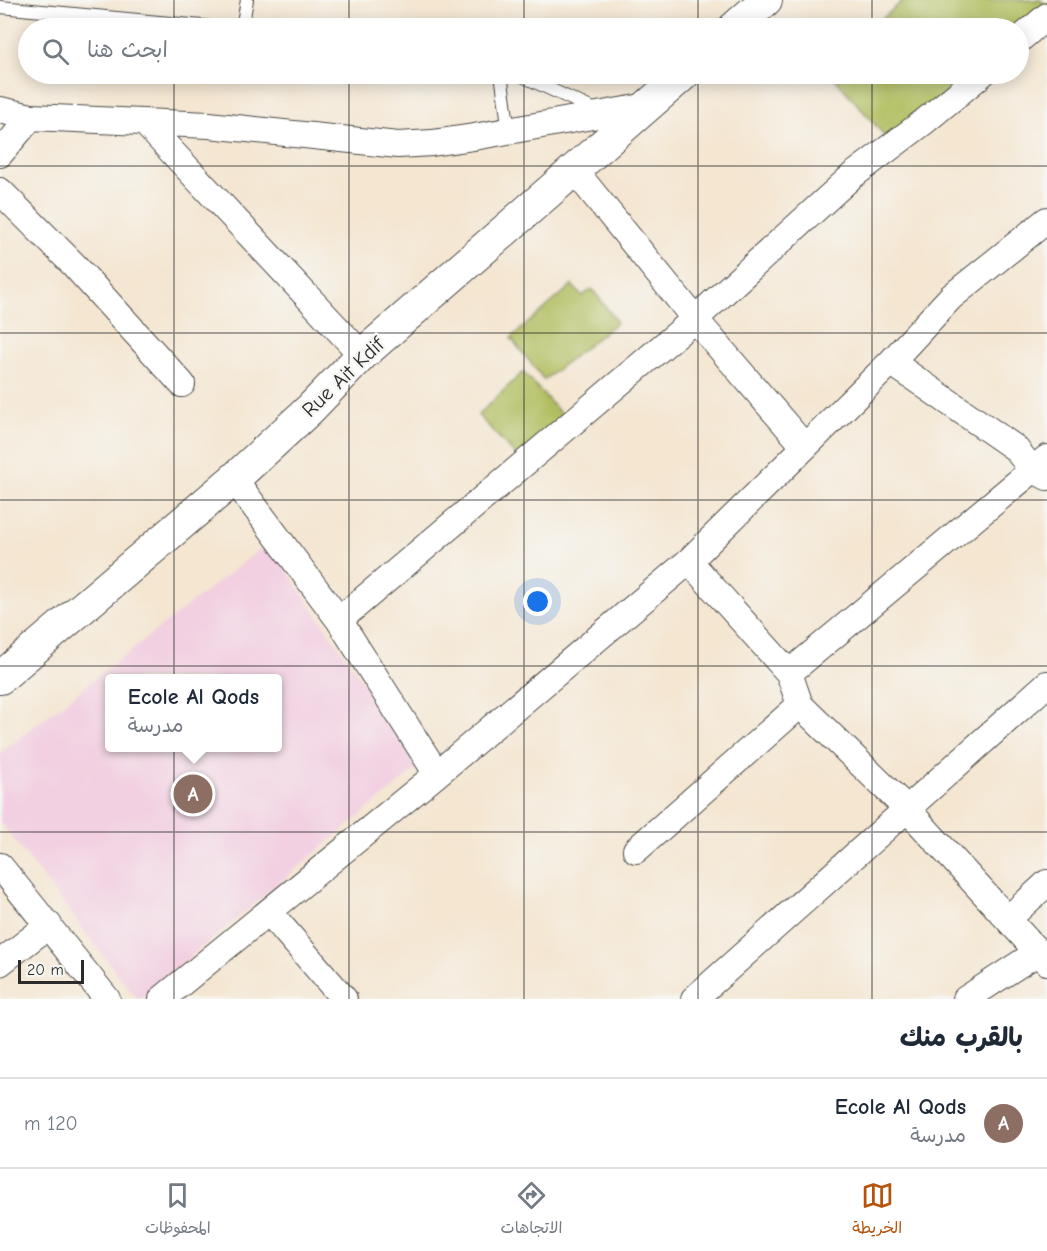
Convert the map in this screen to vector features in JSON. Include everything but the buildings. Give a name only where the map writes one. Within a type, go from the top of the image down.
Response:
[{"type":"street","points":[[745,18],[766,0]]},
{"type":"street","points":[[1029,32],[1047,16]]},
{"type":"street","name":"Rue Ait Kdif","points":[[0,678],[234,479],[310,409],[362,355],[673,84]]},
{"type":"street","points":[[339,620],[695,319],[844,184],[970,84]]},
{"type":"street","points":[[0,110],[31,117],[209,125],[398,145],[432,143],[509,131],[648,106]]},
{"type":"street","points":[[0,154],[31,117]]},
{"type":"street","points":[[145,123],[362,355]]},
{"type":"street","points":[[575,171],[695,319],[805,447]]},
{"type":"street","points":[[0,191],[74,265],[182,384]]},
{"type":"street","points":[[162,999],[436,774],[689,561],[891,362],[951,297],[1047,220]]},
{"type":"street","points":[[789,673],[1042,468],[891,362]]},
{"type":"street","points":[[234,479],[339,620],[436,774]]},
{"type":"street","points":[[689,561],[789,673],[800,705],[907,809],[1042,957],[966,999]]},
{"type":"street","points":[[694,999],[1047,684]]},
{"type":"street","points":[[636,850],[800,705]]},
{"type":"street","points":[[0,866],[107,999]]},
{"type":"street","points":[[1008,919],[1047,883]]},
{"type":"street","points":[[268,912],[344,999]]},
{"type":"street","points":[[0,963],[49,925]]},
{"type":"lane","points":[[244,18],[247,0]]},
{"type":"lane","points":[[0,7],[117,18]]},
{"type":"lane","points":[[502,84],[509,131]]},
{"type":"lane","points":[[540,84],[604,114]]},
{"type":"shaded area","points":[[268,543],[420,766],[140,999],[137,999],[0,822],[0,753]]},
{"type":"green space","points":[[904,0],[1041,0],[1046,6],[1029,19],[883,18]]},
{"type":"green space","points":[[840,84],[956,84],[889,141]]},
{"type":"green space","points":[[572,285],[582,296],[592,289],[616,323],[544,380],[511,338]]},
{"type":"green space","points":[[523,372],[565,418],[519,459],[478,415]]},
{"type":"place","name":"Ecole Al Qods","points":[[193,794]]}]
